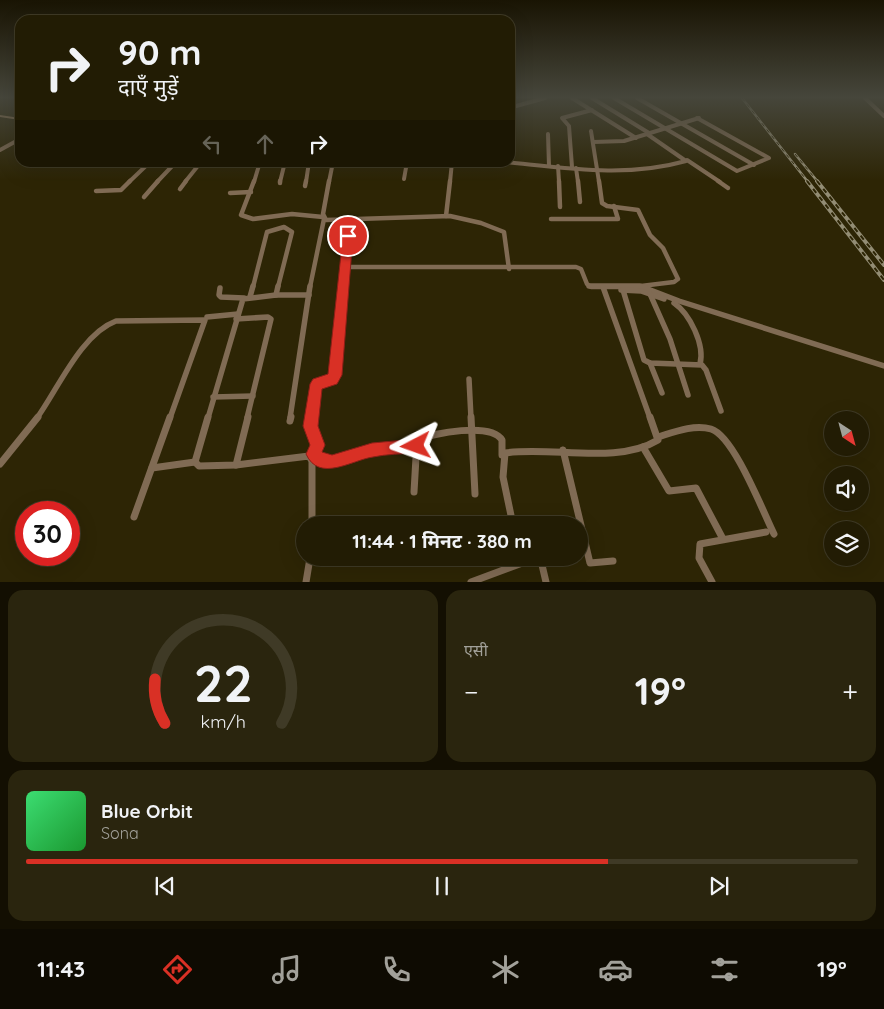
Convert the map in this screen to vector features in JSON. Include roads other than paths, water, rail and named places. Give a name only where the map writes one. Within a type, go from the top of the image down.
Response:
[{"type":"street","points":[[569,125],[580,202]]},
{"type":"street","points":[[616,125],[636,138]]},
{"type":"street","points":[[634,125],[728,188]]},
{"type":"street","points":[[659,125],[736,171],[754,165],[768,157],[713,125]]},
{"type":"street","points":[[593,142],[620,142],[674,125]]},
{"type":"street","points":[[685,125],[754,165]]},
{"type":"street","points":[[345,267],[576,267],[581,269],[589,286],[640,286],[674,282],[678,279],[664,248],[650,235],[638,210],[607,206],[602,202],[592,130]]},
{"type":"street","points":[[548,134],[549,166]]},
{"type":"street","points":[[0,150],[15,142]]},
{"type":"street","points":[[515,163],[645,171],[687,160]]},
{"type":"street","points":[[558,166],[560,207]]},
{"type":"street","points":[[96,191],[121,190],[145,167]]},
{"type":"street","points":[[144,197],[171,167]]},
{"type":"street","points":[[180,189],[197,167]]},
{"type":"street","points":[[258,167],[251,192],[240,213],[247,219],[257,220],[291,214],[312,218],[350,220],[446,216],[466,218],[504,232],[509,268]]},
{"type":"street","points":[[280,183],[283,167]]},
{"type":"street","points":[[305,186],[308,167]]},
{"type":"street","points":[[290,421],[299,346],[316,244],[324,218],[332,167]]},
{"type":"street","points":[[404,179],[406,167]]},
{"type":"street","points":[[446,216],[451,167]]},
{"type":"street","points":[[230,192],[251,192]]},
{"type":"street","points":[[551,219],[618,219],[614,206]]},
{"type":"street","points":[[312,516],[312,455],[317,445],[311,426],[315,388],[318,383],[332,380],[335,375],[350,220]]},
{"type":"street","points":[[195,462],[237,316],[247,297],[267,232],[271,229],[284,227],[292,232],[276,295]]},
{"type":"street","points":[[640,286],[679,301],[884,366]]},
{"type":"street","points":[[606,287],[638,290],[682,307],[702,356],[700,364]]},
{"type":"street","points":[[502,456],[508,452],[521,451],[614,452],[643,447],[656,442],[658,437],[606,287]]},
{"type":"street","points":[[220,288],[219,295],[221,297],[309,295]]},
{"type":"street","points":[[623,290],[644,360],[650,363],[700,364],[706,370],[721,411]]},
{"type":"street","points":[[650,294],[667,331],[688,395]]},
{"type":"street","points":[[207,317],[265,317],[270,320],[236,465]]},
{"type":"street","points":[[0,464],[39,415],[73,361],[106,324],[116,321],[205,320],[134,517]]},
{"type":"street","points":[[650,363],[662,394]]},
{"type":"street","points":[[469,379],[475,494]]},
{"type":"street","points":[[213,397],[253,396]]},
{"type":"street","points":[[658,437],[690,429],[714,430],[728,443],[770,533],[705,542],[698,546],[699,555],[712,582]]},
{"type":"street","points":[[414,492],[418,439],[442,433],[491,433],[499,436],[502,440],[504,480],[511,516]]},
{"type":"street","points":[[195,462],[196,465],[202,466],[236,465],[312,455],[320,460],[332,462],[372,450],[416,446]]},
{"type":"street","points":[[643,447],[669,491],[696,488],[723,539]]},
{"type":"street","points":[[563,450],[590,563],[613,561]]},
{"type":"street","points":[[152,468],[195,462]]},
{"type":"street","points":[[306,582],[309,566]]},
{"type":"street","points":[[471,582],[514,566]]},
{"type":"street","points":[[542,566],[546,582]]},
{"type":"railway","points":[[763,125],[808,182]]},
{"type":"railway","points":[[795,154],[818,182]]},
{"type":"railway","points":[[807,181],[884,280]]},
{"type":"railway","points":[[817,181],[884,265]]}]
